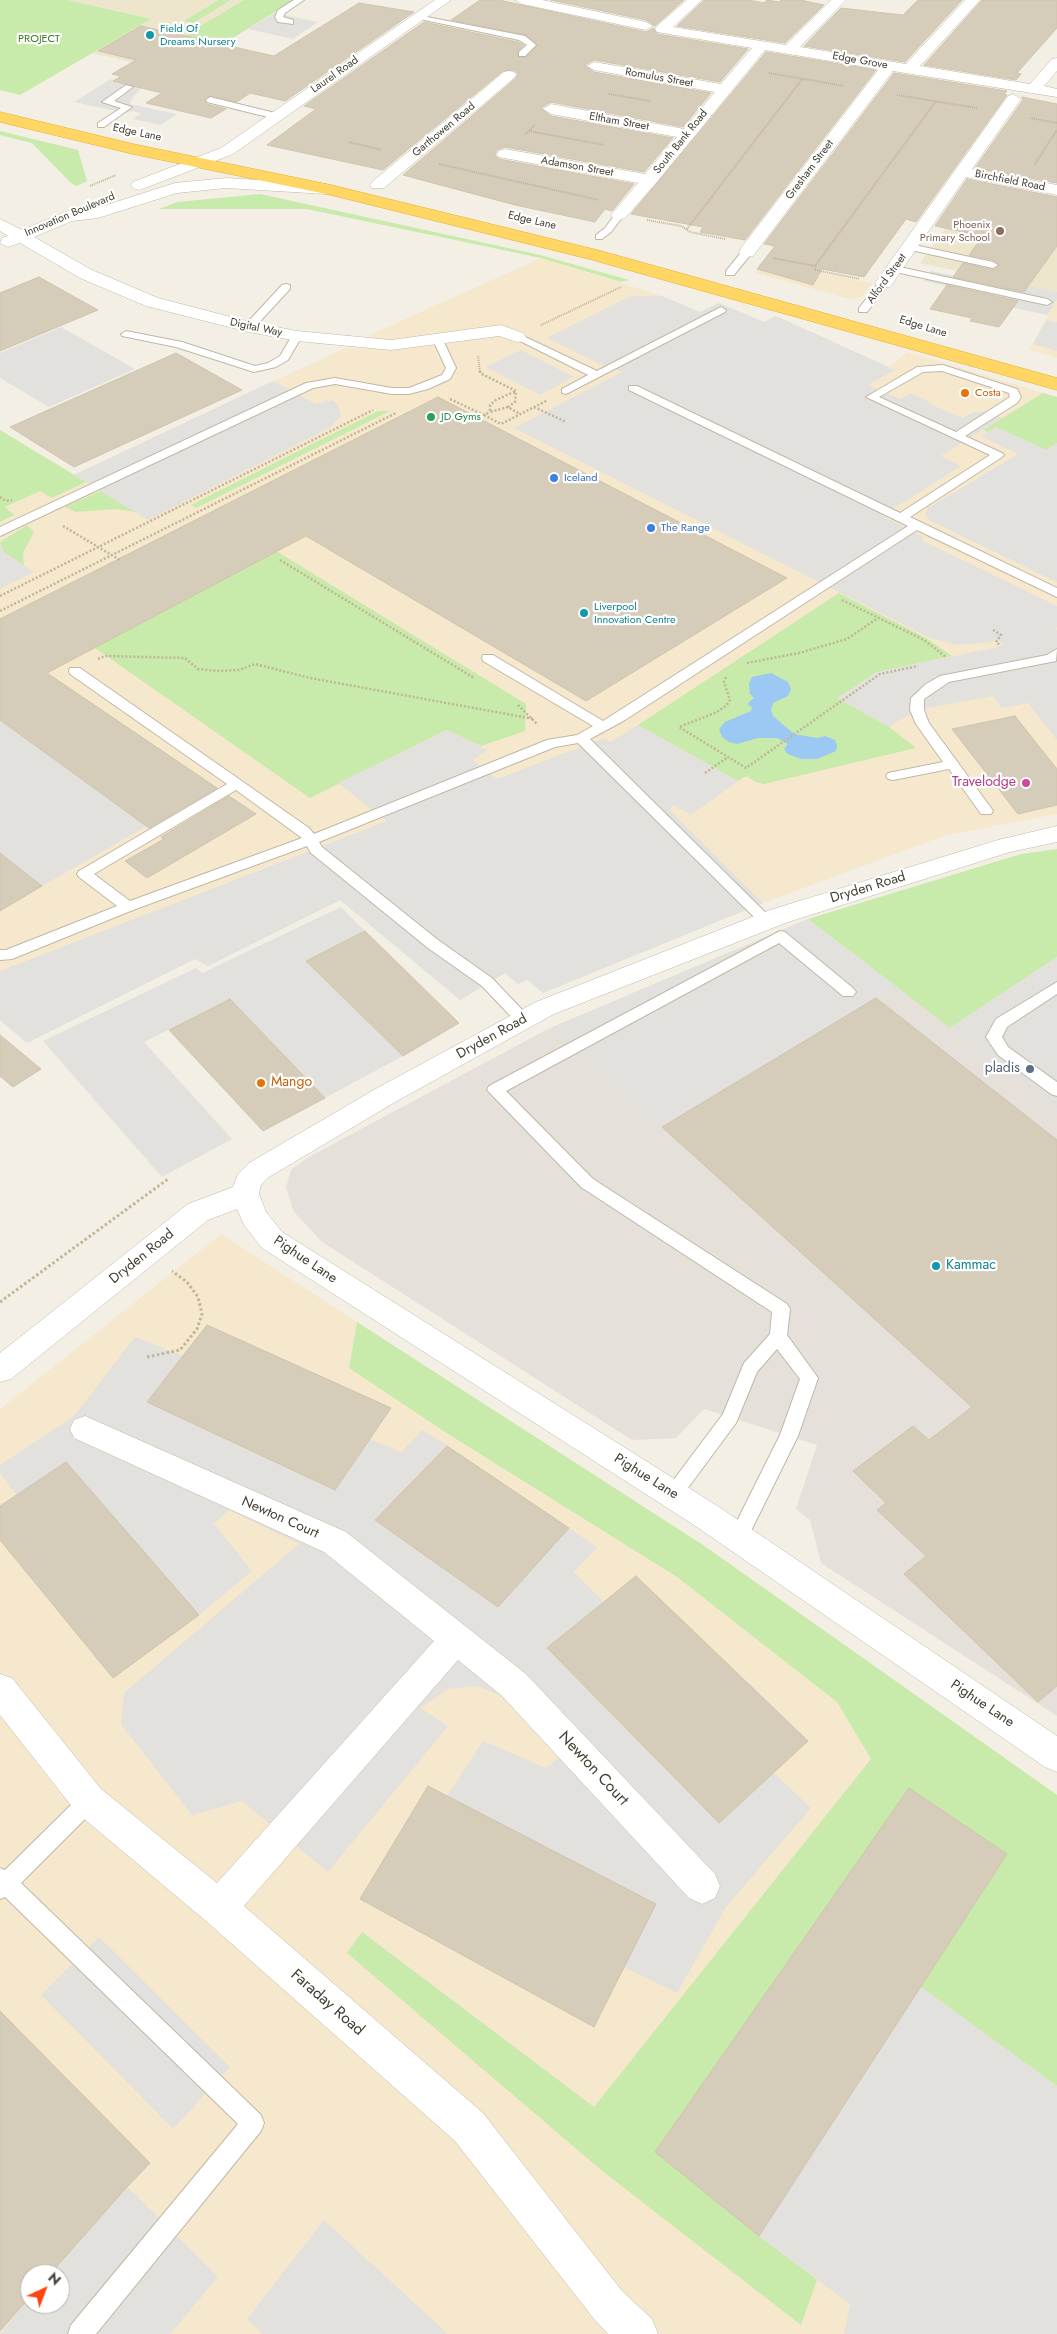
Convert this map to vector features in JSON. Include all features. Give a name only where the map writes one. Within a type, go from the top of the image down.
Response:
[{"type":"highway","name":"Edge Lane","points":[[0,102],[119,129]]},
{"type":"highway","name":"Edge Lane","points":[[0,116],[133,149],[200,161],[252,156]]},
{"type":"highway","name":"Edge Lane","points":[[195,145],[224,158],[331,190],[596,255],[1057,384]]},
{"type":"highway","points":[[305,168],[397,189]]},
{"type":"highway","points":[[580,232],[616,242]]},
{"type":"highway","points":[[712,268],[749,278]]},
{"type":"highway","name":"Edge Lane","points":[[844,304],[882,316]]},
{"type":"street","points":[[421,0],[441,2]]},
{"type":"street","points":[[522,0],[646,26]]},
{"type":"street","name":"Edge Grove","points":[[695,0],[662,29],[1057,93]]},
{"type":"street","points":[[790,49],[839,0]]},
{"type":"street","points":[[909,69],[973,0]]},
{"type":"street","name":"Laurel Road","points":[[176,188],[224,158],[276,116],[441,2]]},
{"type":"street","name":"South Bank Road","points":[[622,211],[762,45]]},
{"type":"street","points":[[1034,89],[1057,62]]},
{"type":"street","name":"Romulus Street","points":[[594,66],[724,89]]},
{"type":"street","name":"Gresham Street","points":[[750,249],[890,66]]},
{"type":"street","name":"Garthowen Road","points":[[378,185],[509,75]]},
{"type":"street","name":"Alford Street","points":[[890,276],[1013,99]]},
{"type":"street","name":"Eltham Street","points":[[551,109],[688,134]]},
{"type":"street","points":[[133,149],[149,157],[151,162],[151,168],[139,185]]},
{"type":"street","name":"Adamson Street","points":[[505,154],[650,180]]},
{"type":"street","name":"Innovation Boulevard","points":[[0,245],[11,230],[70,216],[139,185],[164,177],[200,161]]},
{"type":"street","name":"Birchfield Road","points":[[964,172],[1057,190]]},
{"type":"street","name":"Edge Lane","points":[[70,216],[92,215],[176,188],[226,183],[331,190]]},
{"type":"street","name":"Digital Way","points":[[11,230],[86,274],[152,302],[249,327],[297,336],[391,345],[501,330],[517,337]]},
{"type":"street","name":"Dryden Road","points":[[0,1370],[198,1212],[245,1194],[248,1181],[259,1170],[388,1094],[545,1008],[766,921],[1006,845],[1057,834]]},
{"type":"street","name":"Pighue Lane","points":[[245,1194],[254,1217],[272,1240],[738,1536],[1057,1756]]},
{"type":"street","name":"Newton Court","points":[[86,1429],[335,1542],[514,1685],[702,1886]]},
{"type":"street","points":[[219,1908],[456,1639]]},
{"type":"street","name":"Faraday Road","points":[[0,1689],[89,1802],[219,1908],[469,2127],[608,2305],[637,2334]]},
{"type":"lane","points":[[290,22],[281,20],[279,17],[281,12],[300,0]]},
{"type":"lane","points":[[420,17],[522,38],[532,45],[522,54]]},
{"type":"lane","points":[[101,125],[128,107],[106,102],[129,87]]},
{"type":"lane","points":[[210,100],[276,116]]},
{"type":"lane","name":"South Bank Road","points":[[599,237],[608,230],[622,211]]},
{"type":"lane","points":[[910,247],[993,265]]},
{"type":"lane","name":"Gresham Street","points":[[730,273],[750,249]]},
{"type":"lane","points":[[890,276],[1047,302]]},
{"type":"lane","name":"Alford Street","points":[[863,310],[890,276]]},
{"type":"lane","points":[[249,327],[286,287]]},
{"type":"lane","points":[[566,390],[721,310]]},
{"type":"lane","points":[[126,334],[178,344],[254,369],[272,365],[284,358],[297,336]]},
{"type":"lane","points":[[517,337],[595,374]]},
{"type":"lane","points":[[0,532],[310,385],[335,381],[392,391],[409,391],[424,387],[446,377],[451,368],[438,340]]},
{"type":"lane","points":[[902,518],[998,455],[872,397],[921,369],[943,368],[1013,391],[1016,396],[1013,401],[957,436]]},
{"type":"lane","points":[[633,388],[1057,593]]},
{"type":"lane","points":[[0,955],[76,929],[128,907],[311,840],[552,743],[581,738],[603,726],[917,524]]},
{"type":"lane","points":[[986,811],[923,724],[917,710],[918,698],[931,687],[945,679],[1051,658],[1057,653]]},
{"type":"lane","points":[[488,658],[603,726]]},
{"type":"lane","points":[[75,671],[304,832],[316,850],[433,944],[487,982],[523,1020]]},
{"type":"lane","points":[[581,738],[766,921]]},
{"type":"lane","points":[[893,776],[952,764]]},
{"type":"lane","points":[[128,907],[84,874],[237,784]]},
{"type":"lane","points":[[672,1494],[730,1418],[750,1368],[778,1336],[781,1309],[587,1183],[496,1090],[780,936],[848,992]]},
{"type":"lane","points":[[1057,987],[1001,1023],[994,1037],[1003,1052],[1057,1090]]},
{"type":"lane","points":[[738,1536],[789,1436],[809,1378],[778,1336]]},
{"type":"lane","points":[[80,2334],[253,2124],[2,1883],[89,1802]]},
{"type":"path","points":[[742,68],[1004,113]]},
{"type":"path","points":[[687,229],[802,78]]},
{"type":"path","points":[[815,266],[936,101]]},
{"type":"path","points":[[505,154],[551,109]]},
{"type":"path","points":[[529,131],[604,145],[622,123]]},
{"type":"path","points":[[1023,183],[1057,130]]},
{"type":"path","points":[[411,158],[687,229],[690,232],[815,266],[815,270],[890,276]]},
{"type":"path","points":[[448,398],[501,424],[566,390]]},
{"type":"path","points":[[490,412],[490,405],[496,400],[516,391]]},
{"type":"path","points":[[0,596],[379,406]]},
{"type":"path","points":[[484,415],[508,407]]},
{"type":"path","points":[[534,407],[566,422]]},
{"type":"path","points":[[0,611],[403,410]]},
{"type":"path","points":[[41,512],[120,560]]},
{"type":"path","points":[[280,560],[478,681]]},
{"type":"path","points":[[817,588],[924,640],[951,660],[943,661]]},
{"type":"path","points":[[741,665],[799,653],[847,639],[878,618]]},
{"type":"path","points":[[75,671],[106,656],[185,658],[198,669],[217,671],[239,670],[255,664],[310,678],[534,719]]},
{"type":"path","points":[[726,675],[724,682],[730,700],[726,706],[715,713],[679,727],[746,768],[880,674],[928,664]]},
{"type":"path","points":[[511,701],[534,719],[552,743]]},
{"type":"path","points":[[705,773],[728,758]]},
{"type":"path","points":[[0,1302],[168,1179]]},
{"type":"path","points":[[147,1357],[180,1350],[197,1329],[202,1314],[198,1297],[187,1282],[148,1252]]},
{"type":"shaded area","points":[[68,0],[294,0],[223,44],[180,35],[135,63],[92,53],[150,19]]},
{"type":"shaded area","points":[[274,13],[318,22],[293,39],[248,29]]},
{"type":"shaded area","points":[[111,79],[142,88],[132,98],[130,104],[177,114],[161,125],[133,119],[141,113],[132,111],[125,113],[74,102]]},
{"type":"shaded area","name":"Phoenix Primary School","points":[[978,183],[1057,199],[1057,292],[920,263]]},
{"type":"shaded area","points":[[766,257],[808,265],[813,271],[872,283],[862,297],[850,299],[755,273]]},
{"type":"shaded area","points":[[541,258],[662,296],[700,312],[719,303],[764,322],[776,316],[889,367],[907,352],[1057,397],[1057,814],[944,836],[763,903],[543,993],[527,980],[518,984],[505,973],[460,1000],[340,900],[208,966],[195,959],[27,1043],[0,1020],[0,507],[4,507],[345,348],[364,349],[372,334]]},
{"type":"shaded area","points":[[931,271],[960,277],[963,272],[1057,292],[1057,299],[1048,315],[985,302],[989,295],[924,281]]},
{"type":"shaded area","points":[[631,296],[662,296],[700,312],[719,303],[764,322],[776,316],[895,370],[868,385],[900,399],[911,393],[962,418],[973,412],[986,412],[1001,418],[941,456],[961,466],[882,516],[924,537],[921,540],[1057,606],[1057,627],[1054,629],[1057,630],[1057,740],[1028,703],[1002,708],[993,696],[928,708],[902,718],[889,727],[837,698],[877,672],[998,647],[1003,643],[996,639],[992,642],[957,645],[930,638],[514,428],[622,372],[600,364],[547,338]]},
{"type":"shaded area","points":[[1057,299],[1057,358],[1029,350]]},
{"type":"shaded area","points":[[1047,320],[1057,322],[1057,351],[1033,344]]},
{"type":"shaded area","points":[[61,327],[135,369],[49,407],[0,378],[0,353]]},
{"type":"shaded area","points":[[521,350],[574,377],[540,395],[486,367]]},
{"type":"shaded area","points":[[273,381],[316,404],[333,400],[339,407],[341,416],[329,428],[148,520],[74,475]]},
{"type":"shaded area","points":[[996,427],[1046,450],[1057,443],[1057,582],[931,521],[925,515],[928,508],[1018,454],[981,436]]},
{"type":"shaded area","points":[[0,544],[4,552],[34,572],[0,589]]},
{"type":"shaded area","points":[[0,720],[147,826],[42,886],[0,853]]},
{"type":"shaded area","points":[[638,725],[738,781],[691,815],[673,805],[670,810],[763,903],[543,993],[527,980],[518,984],[505,973],[460,1000],[340,900],[208,966],[195,959],[27,1043],[0,1020],[0,971],[387,821],[338,783],[447,730],[488,750],[473,760],[497,779],[604,738],[611,742]]},
{"type":"shaded area","points":[[341,907],[365,931],[306,961],[403,1056],[325,1098],[229,999],[144,1042],[232,1139],[162,1177],[43,1041],[196,968],[202,973]]},
{"type":"shaded area","points":[[808,919],[1057,1110],[1057,1716],[821,1563],[810,1520],[796,1509],[817,1445],[704,1409],[676,1438],[632,1440],[322,1242],[294,1212],[286,1187],[291,1170],[307,1158],[548,1029]]},
{"type":"shaded area","points":[[808,919],[897,987],[662,1127],[548,1029]]},
{"type":"shaded area","name":"pladis","points":[[1057,957],[1057,1110],[950,1028]]},
{"type":"shaded area","points":[[221,1234],[357,1322],[350,1368],[448,1434],[677,1577],[838,1702],[871,1759],[909,1788],[1007,1854],[1057,1905],[1057,2334],[0,2334],[0,1409]]},
{"type":"shaded area","points":[[135,1337],[183,1356],[147,1402],[334,1490],[370,1439],[401,1452],[422,1430],[447,1445],[375,1520],[498,1606],[569,1528],[597,1547],[574,1572],[604,1602],[547,1649],[718,1823],[774,1773],[811,1808],[726,1907],[677,1993],[624,1967],[656,1904],[447,1796],[483,1741],[546,1768],[560,1757],[500,1695],[477,1686],[448,1689],[420,1708],[448,1726],[328,1872],[242,1801],[192,1815],[121,1724],[124,1693],[299,1544],[229,1510],[214,1524],[252,1571],[199,1615],[66,1463],[17,1495],[0,1473],[0,1465],[74,1416]]},
{"type":"shaded area","points":[[99,1937],[230,2067],[173,2129],[41,1995]]},
{"type":"shaded area","points":[[921,1987],[1057,2086],[1057,2334],[844,2334],[850,2304],[759,2236]]},
{"type":"shaded area","points":[[127,2187],[218,2277],[170,2334],[0,2334],[20,2309],[20,2314],[70,2314],[70,2264],[59,2264]]},
{"type":"shaded area","points":[[324,2220],[448,2334],[263,2334],[247,2319]]},
{"type":"green space","name":"PROJECT","points":[[0,0],[68,0],[151,19],[20,95],[0,90]]},
{"type":"green space","points":[[219,0],[231,0],[193,23],[184,21]]},
{"type":"green space","points":[[244,0],[294,0],[223,44],[184,36]]},
{"type":"green space","points":[[0,131],[78,150],[87,181],[76,186],[32,143],[0,135]]},
{"type":"green space","points":[[260,194],[540,255],[629,280],[621,282],[541,258],[307,209],[159,209],[178,202]]},
{"type":"green space","points":[[1043,393],[1057,397],[1057,443],[1046,450],[996,427],[988,432],[983,430]]},
{"type":"green space","points":[[378,411],[390,411],[196,508],[191,505]]},
{"type":"green space","points":[[0,430],[86,482],[52,498],[40,491],[5,507],[14,515],[0,522]]},
{"type":"green space","points":[[101,491],[135,512],[116,509],[76,512],[64,507]]},
{"type":"green space","points":[[27,525],[34,532],[23,553],[24,566],[3,552],[0,542]]},
{"type":"green space","points":[[276,551],[526,704],[525,731],[481,746],[447,730],[310,798],[95,648]]},
{"type":"green space","points":[[839,593],[926,638],[952,656],[877,672],[838,698],[889,727],[916,748],[764,784],[746,776],[738,781],[638,725]]},
{"type":"green space","points":[[1057,849],[1057,957],[950,1028],[808,919],[1021,854]]},
{"type":"green space","points":[[357,1322],[703,1545],[1057,1795],[1057,2086],[921,1987],[1007,1854],[909,1788],[655,2152],[817,2280],[801,2325],[601,2170],[347,1953],[362,1932],[594,2107],[871,1759],[837,1702],[677,1577],[448,1434],[349,1368]]},
{"type":"water","points":[[771,673],[788,682],[791,689],[788,696],[773,703],[771,710],[773,716],[794,734],[817,738],[825,736],[835,740],[837,745],[836,751],[817,759],[801,759],[788,754],[784,749],[788,744],[777,738],[758,738],[737,744],[729,742],[722,737],[719,729],[725,722],[751,711],[752,707],[748,705],[754,698],[750,694],[749,684],[752,677]]},
{"type":"building","points":[[480,0],[499,0],[646,32],[654,28],[657,34],[748,49],[720,82],[594,60],[585,65],[594,72],[711,93],[683,127],[551,102],[541,108],[551,116],[673,138],[644,172],[505,147],[497,150],[495,155],[499,159],[634,184],[612,211],[605,209],[595,222],[515,205],[403,175],[515,79],[518,74],[514,70],[503,71],[383,170],[267,145],[316,109],[304,106],[424,22],[518,42],[524,45],[518,51],[518,57],[526,57],[538,45],[526,35],[451,20]]},
{"type":"building","points":[[551,0],[684,0],[655,26],[646,20]]},
{"type":"building","points":[[704,0],[749,0],[764,3],[767,0],[779,2],[781,0],[800,0],[824,5],[785,43],[677,26]]},
{"type":"building","points":[[918,0],[962,0],[905,62],[804,46],[841,8],[903,15]]},
{"type":"building","points":[[982,0],[1057,0],[1057,28],[1017,73],[1021,74],[1016,80],[924,65]]},
{"type":"building","points":[[359,3],[414,12],[285,101],[250,93],[237,102],[209,96],[204,100],[207,104],[226,109],[211,118],[146,103],[162,93],[113,81],[121,76],[112,74],[136,60],[98,51],[141,26],[274,56]]},
{"type":"building","points":[[766,52],[876,70],[745,240],[700,232],[703,227],[631,214]]},
{"type":"building","points":[[894,73],[1007,91],[1004,94],[1007,95],[916,222],[906,219],[864,277],[822,269],[813,285],[757,269],[775,246],[764,244]]},
{"type":"building","points":[[1022,97],[1057,104],[1057,183],[975,168],[1023,100]]},
{"type":"building","name":"Phoenix Primary School","points":[[967,179],[1057,197],[1057,246],[1024,292],[953,277],[963,263],[993,270],[1000,266],[993,260],[969,255],[983,236],[935,226]]},
{"type":"building","points":[[39,277],[98,310],[0,351],[0,293]]},
{"type":"building","points":[[947,285],[1018,301],[999,327],[970,321],[972,318],[930,309]]},
{"type":"building","points":[[176,353],[242,390],[74,467],[10,427]]},
{"type":"building","name":"Liverpool Innovation Centre","points":[[438,397],[787,578],[586,701],[306,536],[47,673],[217,788],[149,828],[0,720],[0,619]]},
{"type":"building","name":"Travelodge","points":[[1015,716],[1057,769],[1057,805],[1018,814],[952,729]]},
{"type":"building","points":[[229,796],[256,814],[147,878],[125,861],[164,839],[161,837]]},
{"type":"building","points":[[0,853],[42,886],[0,911]]},
{"type":"building","points":[[365,931],[459,1023],[403,1056],[306,961]]},
{"type":"building","name":"Kammac","points":[[876,998],[1057,1140],[1057,1686],[1038,1702],[904,1574],[926,1556],[877,1510],[886,1503],[853,1471],[913,1426],[929,1440],[972,1407],[662,1127]]},
{"type":"building","points":[[230,999],[325,1098],[263,1131],[169,1030]]},
{"type":"building","points":[[0,1035],[41,1069],[13,1087],[0,1076]]},
{"type":"building","points":[[207,1325],[391,1408],[335,1490],[147,1402]]},
{"type":"building","points":[[447,1446],[569,1528],[498,1607],[375,1520]]},
{"type":"building","points":[[66,1462],[199,1615],[113,1678],[0,1540],[0,1506]]},
{"type":"building","points":[[636,1576],[808,1741],[719,1823],[547,1648]]},
{"type":"building","points":[[428,1786],[656,1904],[594,2027],[360,1899]]},
{"type":"building","points":[[909,1788],[1007,1854],[759,2236],[655,2152]]},
{"type":"building","points":[[0,2011],[150,2163],[59,2264],[20,2264],[20,2308],[0,2331]]},
{"type":"place","name":"Field Of Dreams Nursery","points":[[150,35]]},
{"type":"place","name":"Phoenix Primary School","points":[[1000,231]]},
{"type":"place","name":"Costa","points":[[965,393]]},
{"type":"place","name":"JD Gyms","points":[[431,417]]},
{"type":"place","name":"Iceland","points":[[554,478]]},
{"type":"place","name":"The Range","points":[[651,528]]},
{"type":"place","name":"Liverpool Innovation Centre","points":[[584,613]]},
{"type":"place","name":"Travelodge","points":[[1026,783]]},
{"type":"place","name":"pladis","points":[[1030,1069]]},
{"type":"place","name":"Mango","points":[[261,1083]]},
{"type":"place","name":"Kammac","points":[[936,1266]]}]
